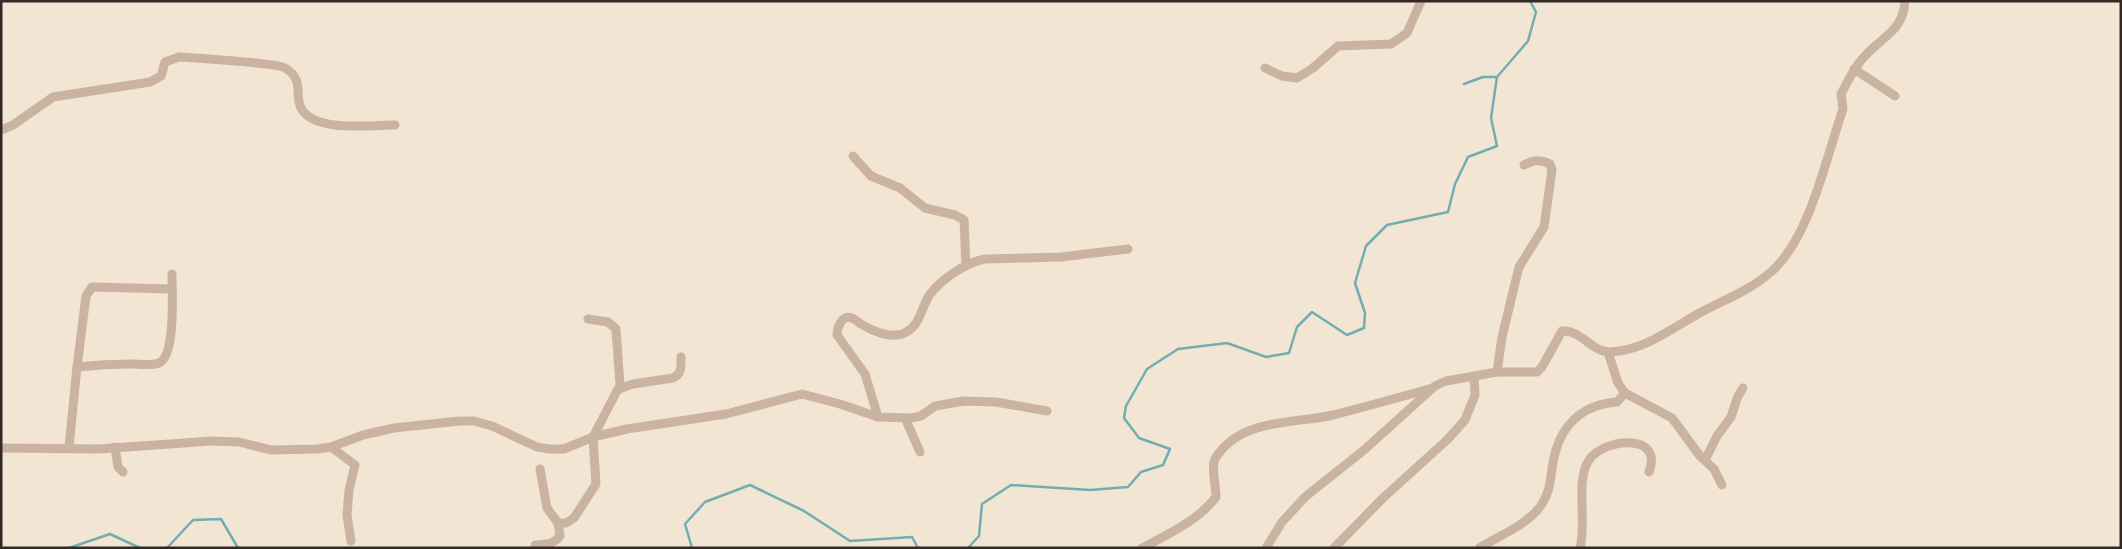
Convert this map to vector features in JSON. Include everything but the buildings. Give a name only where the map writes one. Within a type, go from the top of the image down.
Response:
[{"type":"street","points":[[1265,68],[1282,76],[1297,78],[1313,68],[1338,46],[1391,44],[1406,33],[1421,1]]},
{"type":"street","points":[[1266,548],[1282,522],[1323,480],[1364,450],[1432,389],[1446,381],[1496,372],[1537,372],[1562,331],[1577,335],[1608,352],[1645,346],[1763,279],[1782,262],[1794,244],[1806,218],[1843,109],[1841,94],[1854,69],[1881,39],[1897,28],[1904,13],[1905,1]]},
{"type":"street","points":[[1,130],[13,125],[53,97],[150,82],[161,76],[166,62],[179,56],[284,67],[297,80],[302,108],[316,121],[337,125],[395,125]]},
{"type":"street","points":[[1854,69],[1895,96]]},
{"type":"street","points":[[853,156],[871,176],[900,188],[925,208],[955,215],[964,220],[966,266]]},
{"type":"street","points":[[1496,372],[1502,337],[1519,267],[1544,227],[1547,212],[1552,170],[1550,164],[1534,160],[1524,166]]},
{"type":"street","points":[[878,418],[865,374],[838,338],[839,325],[850,317],[879,332],[893,335],[904,332],[916,324],[931,293],[966,266],[985,259],[1084,256],[1128,249]]},
{"type":"street","points":[[77,367],[154,364],[164,360],[169,347],[172,274]]},
{"type":"street","points":[[69,448],[86,296],[92,287],[172,289]]},
{"type":"street","points":[[558,523],[566,523],[574,518],[594,487],[596,477],[593,437],[619,389],[616,328],[608,322],[588,319]]},
{"type":"street","points":[[1608,352],[1618,383],[1625,393],[1672,418],[1714,469],[1722,485]]},
{"type":"street","points":[[619,389],[633,384],[678,376],[681,369],[681,357]]},
{"type":"street","points":[[1334,548],[1383,498],[1448,439],[1465,420],[1475,394],[1474,377]]},
{"type":"street","points":[[1705,460],[1717,436],[1732,415],[1738,396],[1743,388]]},
{"type":"street","points":[[1142,548],[1181,527],[1211,504],[1216,497],[1214,461],[1223,448],[1240,435],[1268,424],[1331,415],[1432,389]]},
{"type":"street","points":[[1480,548],[1528,519],[1540,507],[1551,484],[1555,452],[1576,416],[1599,404],[1616,402],[1625,393]]},
{"type":"street","points":[[1,448],[99,449],[212,441],[240,442],[271,450],[331,447],[363,435],[394,428],[474,421],[492,426],[517,439],[549,449],[564,449],[593,437],[627,429],[726,414],[798,394],[840,404],[878,418],[921,416],[935,406],[964,401],[996,402],[1047,411]]},
{"type":"street","points":[[905,418],[920,452]]},
{"type":"street","points":[[1580,548],[1583,532],[1584,475],[1589,459],[1599,450],[1610,445],[1636,442],[1644,447],[1650,455],[1651,465],[1649,472]]},
{"type":"street","points":[[114,447],[118,467],[123,472]]},
{"type":"street","points":[[331,447],[355,465],[351,480],[348,510],[351,541]]},
{"type":"street","points":[[535,545],[550,544],[560,536],[558,523],[547,508],[540,469]]},
{"type":"waterway","points":[[1464,84],[1483,77],[1497,77],[1528,41],[1536,12],[1530,1]]},
{"type":"waterway","points":[[968,548],[979,536],[982,504],[1011,485],[1090,490],[1128,487],[1141,472],[1163,465],[1170,449],[1139,438],[1124,418],[1126,406],[1147,369],[1178,349],[1227,343],[1266,357],[1289,353],[1297,327],[1312,312],[1347,335],[1364,328],[1365,313],[1355,283],[1366,246],[1387,225],[1448,212],[1455,184],[1468,157],[1497,146],[1491,118],[1497,77]]},
{"type":"waterway","points":[[692,548],[685,524],[705,502],[750,485],[804,511],[850,541],[912,537],[918,548]]},
{"type":"waterway","points":[[167,548],[193,520],[221,519],[238,548]]},
{"type":"waterway","points":[[69,548],[110,534],[140,548]]}]
